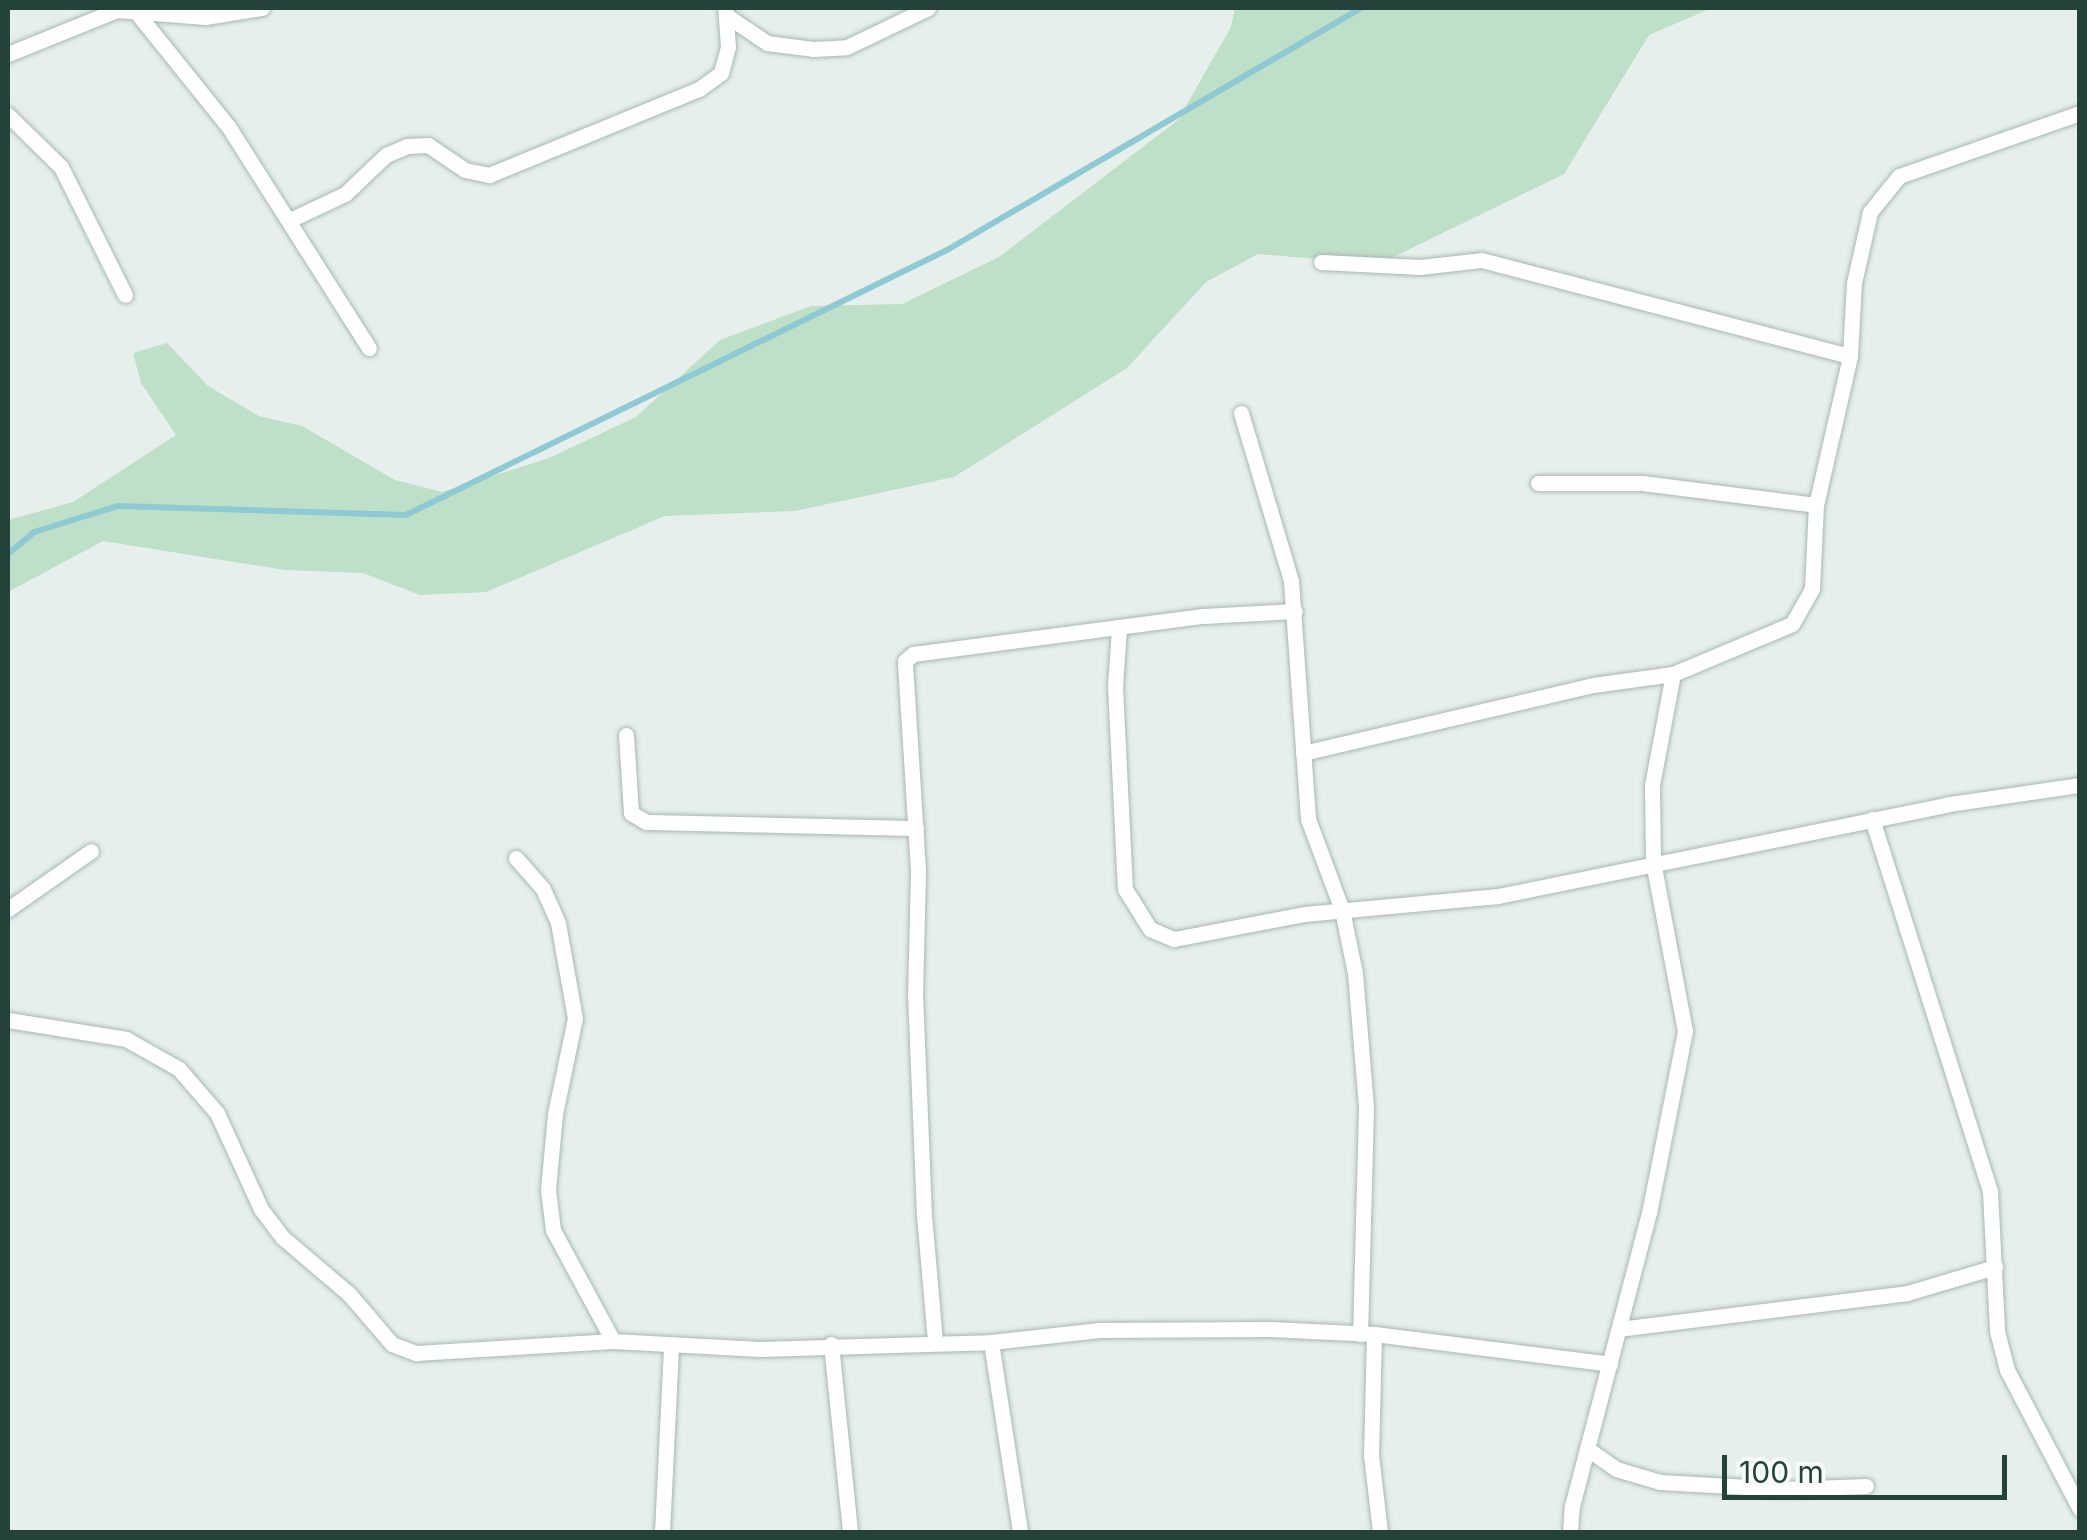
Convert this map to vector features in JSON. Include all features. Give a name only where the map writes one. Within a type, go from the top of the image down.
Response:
[{"type":"street","points":[[8,54],[133,8],[205,17],[262,8]]},
{"type":"street","points":[[133,8],[196,81],[292,219],[368,348]]},
{"type":"street","points":[[726,12],[767,43],[812,49],[847,47],[928,8]]},
{"type":"street","points":[[292,219],[345,194],[386,155],[407,146],[428,144],[465,170],[489,174],[699,88],[721,73],[726,12]]},
{"type":"street","points":[[1303,753],[1592,686],[1674,674],[1775,634],[1802,615],[1812,589],[1816,505],[1850,356],[1854,283],[1870,212],[1882,190],[1928,164],[2080,113]]},
{"type":"street","points":[[8,114],[61,167],[125,295]]},
{"type":"street","points":[[1321,262],[1420,267],[1481,260],[1850,356]]},
{"type":"street","points":[[1241,413],[1292,580],[1308,819],[1342,910],[1355,973],[1366,1108],[1371,1455],[1380,1532]]},
{"type":"street","points":[[1538,482],[1642,483],[1816,505]]},
{"type":"street","points":[[935,1341],[916,996],[916,828],[904,666],[909,657],[1119,628],[1294,611]]},
{"type":"street","points":[[1119,628],[1122,868],[1134,912],[1150,929],[1174,939],[1342,910],[1498,896],[1872,819],[2080,785]]},
{"type":"street","points":[[1570,1532],[1685,1031],[1653,862],[1652,785],[1674,674]]},
{"type":"street","points":[[626,734],[631,813],[646,822],[916,828]]},
{"type":"street","points":[[1872,819],[1990,1192],[2007,1370],[2080,1509]]},
{"type":"street","points":[[8,909],[91,851]]},
{"type":"street","points":[[516,858],[543,890],[558,923],[574,1018],[555,1114],[548,1190],[553,1230],[613,1341]]},
{"type":"street","points":[[8,1020],[126,1038],[178,1069],[217,1114],[261,1209],[282,1237],[349,1294],[392,1344],[416,1353],[613,1341],[671,1346],[990,1342],[1099,1330],[1367,1334],[1610,1364]]},
{"type":"street","points":[[8,1034],[32,1024]]},
{"type":"street","points":[[1619,1329],[1907,1293],[1995,1268]]},
{"type":"street","points":[[990,1342],[1020,1532]]},
{"type":"street","points":[[831,1344],[850,1532]]},
{"type":"street","points":[[662,1532],[671,1346]]},
{"type":"street","points":[[1589,1450],[1616,1469],[1660,1482],[1782,1489],[1866,1486]]},
{"type":"green space","points":[[1235,8],[1712,8],[1649,35],[1564,174],[1379,264],[1258,254],[1206,282],[1127,368],[954,477],[795,511],[665,516],[486,592],[420,595],[363,573],[285,570],[103,541],[8,592],[8,520],[73,502],[176,435],[141,383],[133,353],[167,343],[208,386],[259,416],[302,426],[395,480],[442,492],[549,458],[636,417],[720,340],[811,306],[902,304],[999,257],[1178,120],[1231,27]]},
{"type":"waterway","points":[[8,554],[34,532],[118,506],[406,515],[947,250],[1361,8]]}]
